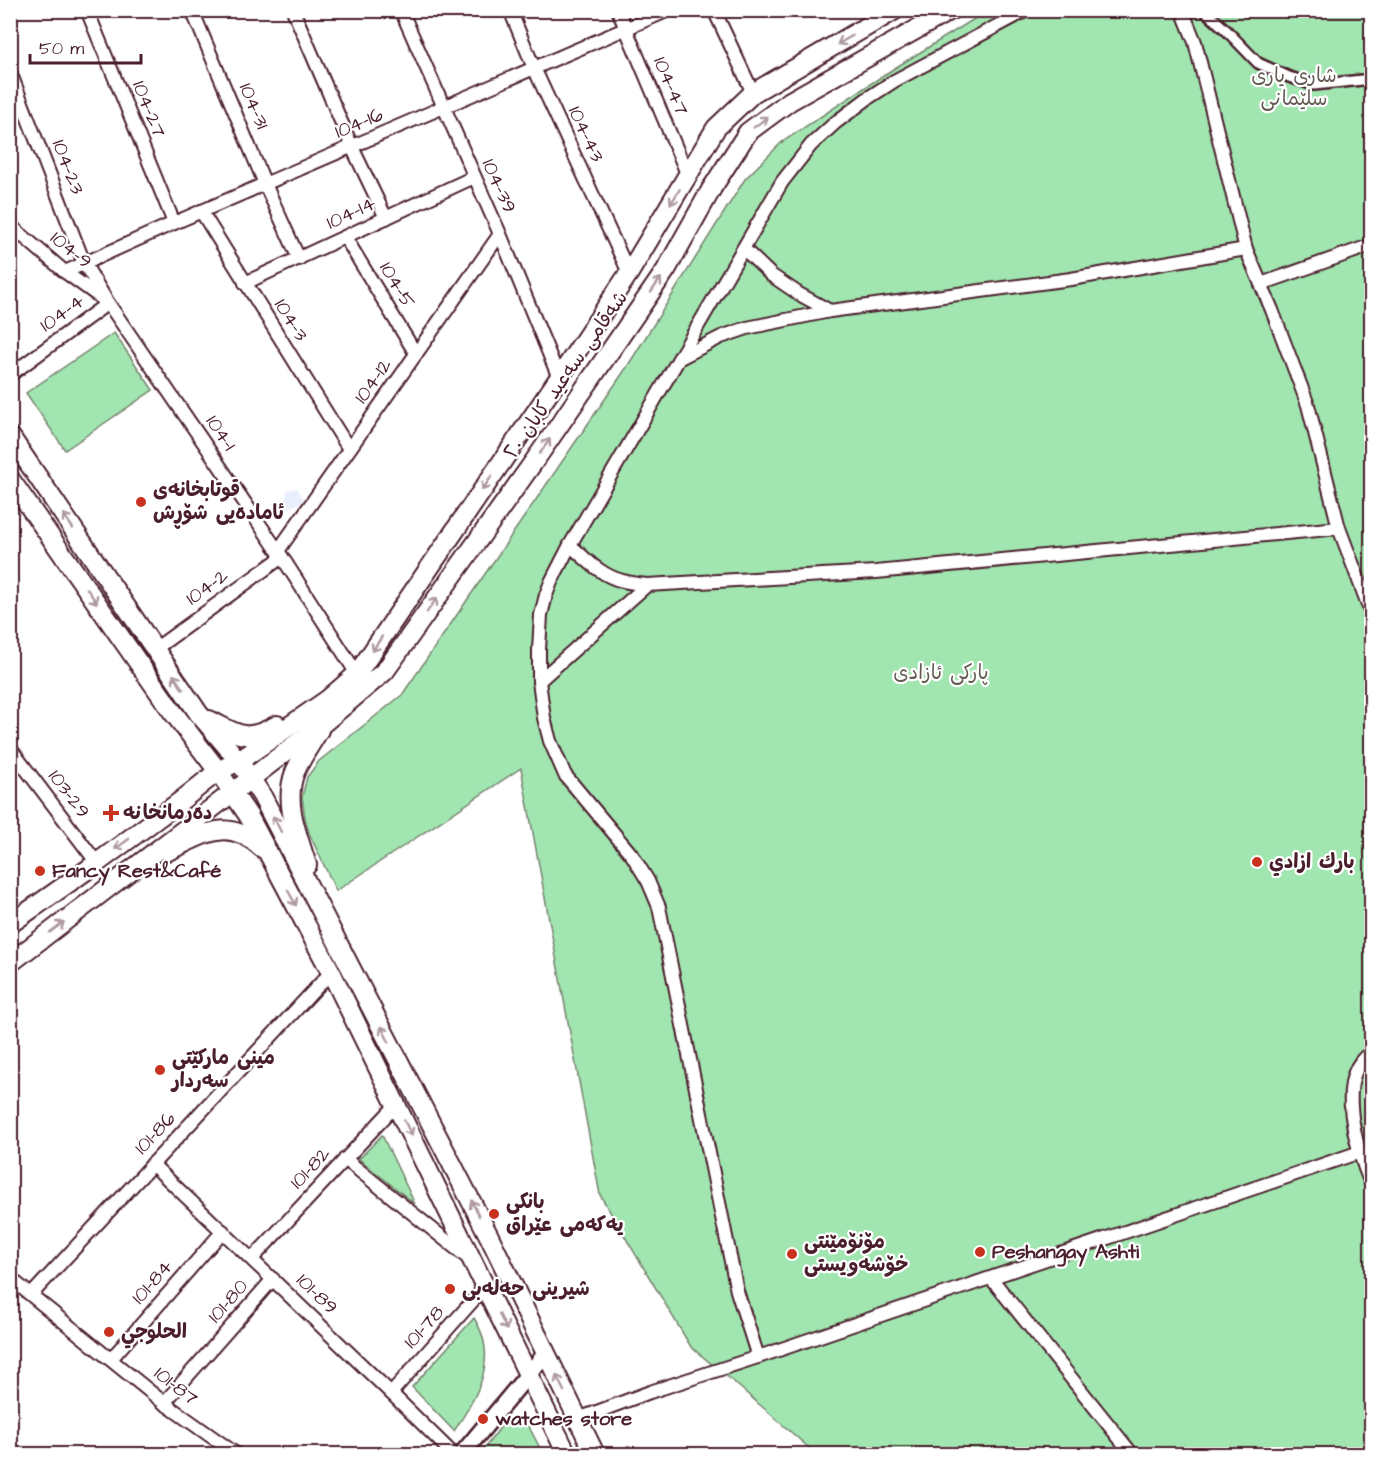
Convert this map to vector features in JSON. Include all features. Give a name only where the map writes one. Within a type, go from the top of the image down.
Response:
[{"type":"main road","name":"شەقامی سەعید کابان ٢٠","points":[[10,924],[97,863],[218,771],[239,761],[327,700],[357,674],[629,273],[716,128],[753,93],[895,10]]},
{"type":"main road","name":"شەقامی سەعید کابان ٢٠","points":[[139,864],[322,724],[385,671],[540,453],[666,270],[712,188],[748,132],[790,101],[951,10]]},
{"type":"main road","points":[[10,436],[199,714],[239,761],[262,796],[489,1236],[595,1455]]},
{"type":"main road","points":[[10,479],[172,711],[248,815],[331,972],[567,1455]]},
{"type":"main road","points":[[199,714],[238,735],[247,736],[264,732],[327,700]]},
{"type":"main road","points":[[172,711],[195,754],[200,771],[195,783],[182,800]]},
{"type":"main road","points":[[318,904],[292,816],[290,794],[295,772],[322,724]]},
{"type":"main road","points":[[10,963],[139,864],[208,833],[217,830],[237,832],[247,836],[262,848],[273,862]]},
{"type":"street","name":"104-27","points":[[87,10],[174,223]]},
{"type":"street","name":"104-31","points":[[192,10],[265,184],[299,258]]},
{"type":"street","points":[[293,10],[352,147],[386,218]]},
{"type":"street","name":"104-39","points":[[401,10],[500,234],[559,378]]},
{"type":"street","name":"104-43","points":[[510,10],[534,68],[629,273]]},
{"type":"street","name":"104-47","points":[[618,10],[688,176]]},
{"type":"street","name":"104-16","points":[[64,272],[669,10]]},
{"type":"street","points":[[714,10],[753,93]]},
{"type":"street","points":[[758,1357],[737,1291],[659,907],[648,881],[632,855],[565,775],[550,741],[539,681],[541,615],[551,582],[570,544],[782,182],[810,145],[835,123],[894,81],[1027,10]]},
{"type":"street","points":[[1204,10],[1258,63],[1289,77],[1314,85],[1371,79]]},
{"type":"street","points":[[1186,12],[1246,249],[1308,405],[1339,528],[1371,615]]},
{"type":"street","name":"104-23","points":[[10,72],[84,263],[91,275]]},
{"type":"street","name":"104-14","points":[[245,284],[474,177]]},
{"type":"street","name":"104-3","points":[[201,211],[350,449]]},
{"type":"street","name":"104-9","points":[[10,225],[64,272],[108,303]]},
{"type":"street","name":"104-12","points":[[280,554],[350,449],[500,234]]},
{"type":"street","name":"104-5","points":[[345,237],[416,354]]},
{"type":"street","points":[[1261,284],[1371,244]]},
{"type":"street","points":[[744,249],[771,275],[830,311]]},
{"type":"street","points":[[680,358],[721,337],[747,328],[830,311],[1071,279],[1246,249]]},
{"type":"street","name":"104-1","points":[[91,275],[280,554],[357,674]]},
{"type":"street","name":"104-4","points":[[10,375],[108,303]]},
{"type":"street","points":[[570,544],[592,566],[606,574],[622,581],[647,585],[876,572],[1339,528]]},
{"type":"street","name":"104-2","points":[[156,649],[280,554]]},
{"type":"street","points":[[539,681],[647,585]]},
{"type":"street","name":"103-29","points":[[10,748],[97,863]]},
{"type":"street","name":"101-86","points":[[32,1294],[331,972]]},
{"type":"street","points":[[1371,1052],[1358,1065],[1352,1081],[1350,1105],[1356,1139],[1371,1186]]},
{"type":"street","name":"101-82","points":[[252,1260],[396,1105]]},
{"type":"street","points":[[578,1419],[650,1392],[1360,1152]]},
{"type":"street","points":[[345,1159],[474,1263]]},
{"type":"street","name":"101-89","points":[[152,1164],[453,1455]]},
{"type":"street","name":"101-84","points":[[111,1359],[223,1232]]},
{"type":"street","name":"101-87","points":[[10,1278],[164,1403],[236,1455]]},
{"type":"street","points":[[991,1278],[1132,1455]]},
{"type":"street","name":"101-80","points":[[164,1403],[273,1279]]},
{"type":"street","name":"101-78","points":[[391,1393],[485,1287]]},
{"type":"street","points":[[462,1455],[546,1353]]},
{"type":"shaded area","points":[[297,488],[305,501],[284,510],[287,490]]},
{"type":"green space","name":"پارکی ئازادی","points":[[987,11],[1371,11],[1371,1454],[816,1454],[691,1347],[600,1195],[521,768],[336,891],[309,833],[305,818],[302,797],[307,777],[319,761],[402,695],[627,367],[745,179],[782,142]]},
{"type":"green space","points":[[114,333],[153,390],[65,450],[26,393]]},
{"type":"green space","points":[[382,1135],[415,1204],[359,1159]]},
{"type":"green space","points":[[474,1318],[482,1333],[485,1363],[477,1391],[454,1431],[412,1387]]},
{"type":"green space","points":[[516,1417],[526,1421],[543,1454],[480,1454],[506,1420]]},
{"type":"place","name":"قوتابخانەی ئامادەیی شۆڕش","points":[[141,502]]},
{"type":"place","name":"دەرمانخانە","points":[[111,813]]},
{"type":"place","name":"بارك ازادي","points":[[1257,862]]},
{"type":"place","name":"Fancy Rest&Café","points":[[40,871]]},
{"type":"place","name":"مینی مارکێتی سەردار","points":[[160,1070]]},
{"type":"place","name":"بانکی یەکەمی عێراق","points":[[494,1214]]},
{"type":"place","name":"Peshangay Ashti","points":[[980,1252]]},
{"type":"place","name":"مۆنۆمێنتی خۆشەویستی","points":[[792,1254]]},
{"type":"place","name":"شیرینی حەلەبی","points":[[450,1289]]},
{"type":"place","name":"الحلوجي","points":[[109,1332]]},
{"type":"place","name":"watches store","points":[[483,1419]]},
{"type":"park label","name":"شاری یاری سلێمانی","points":[[1294,88]]}]
